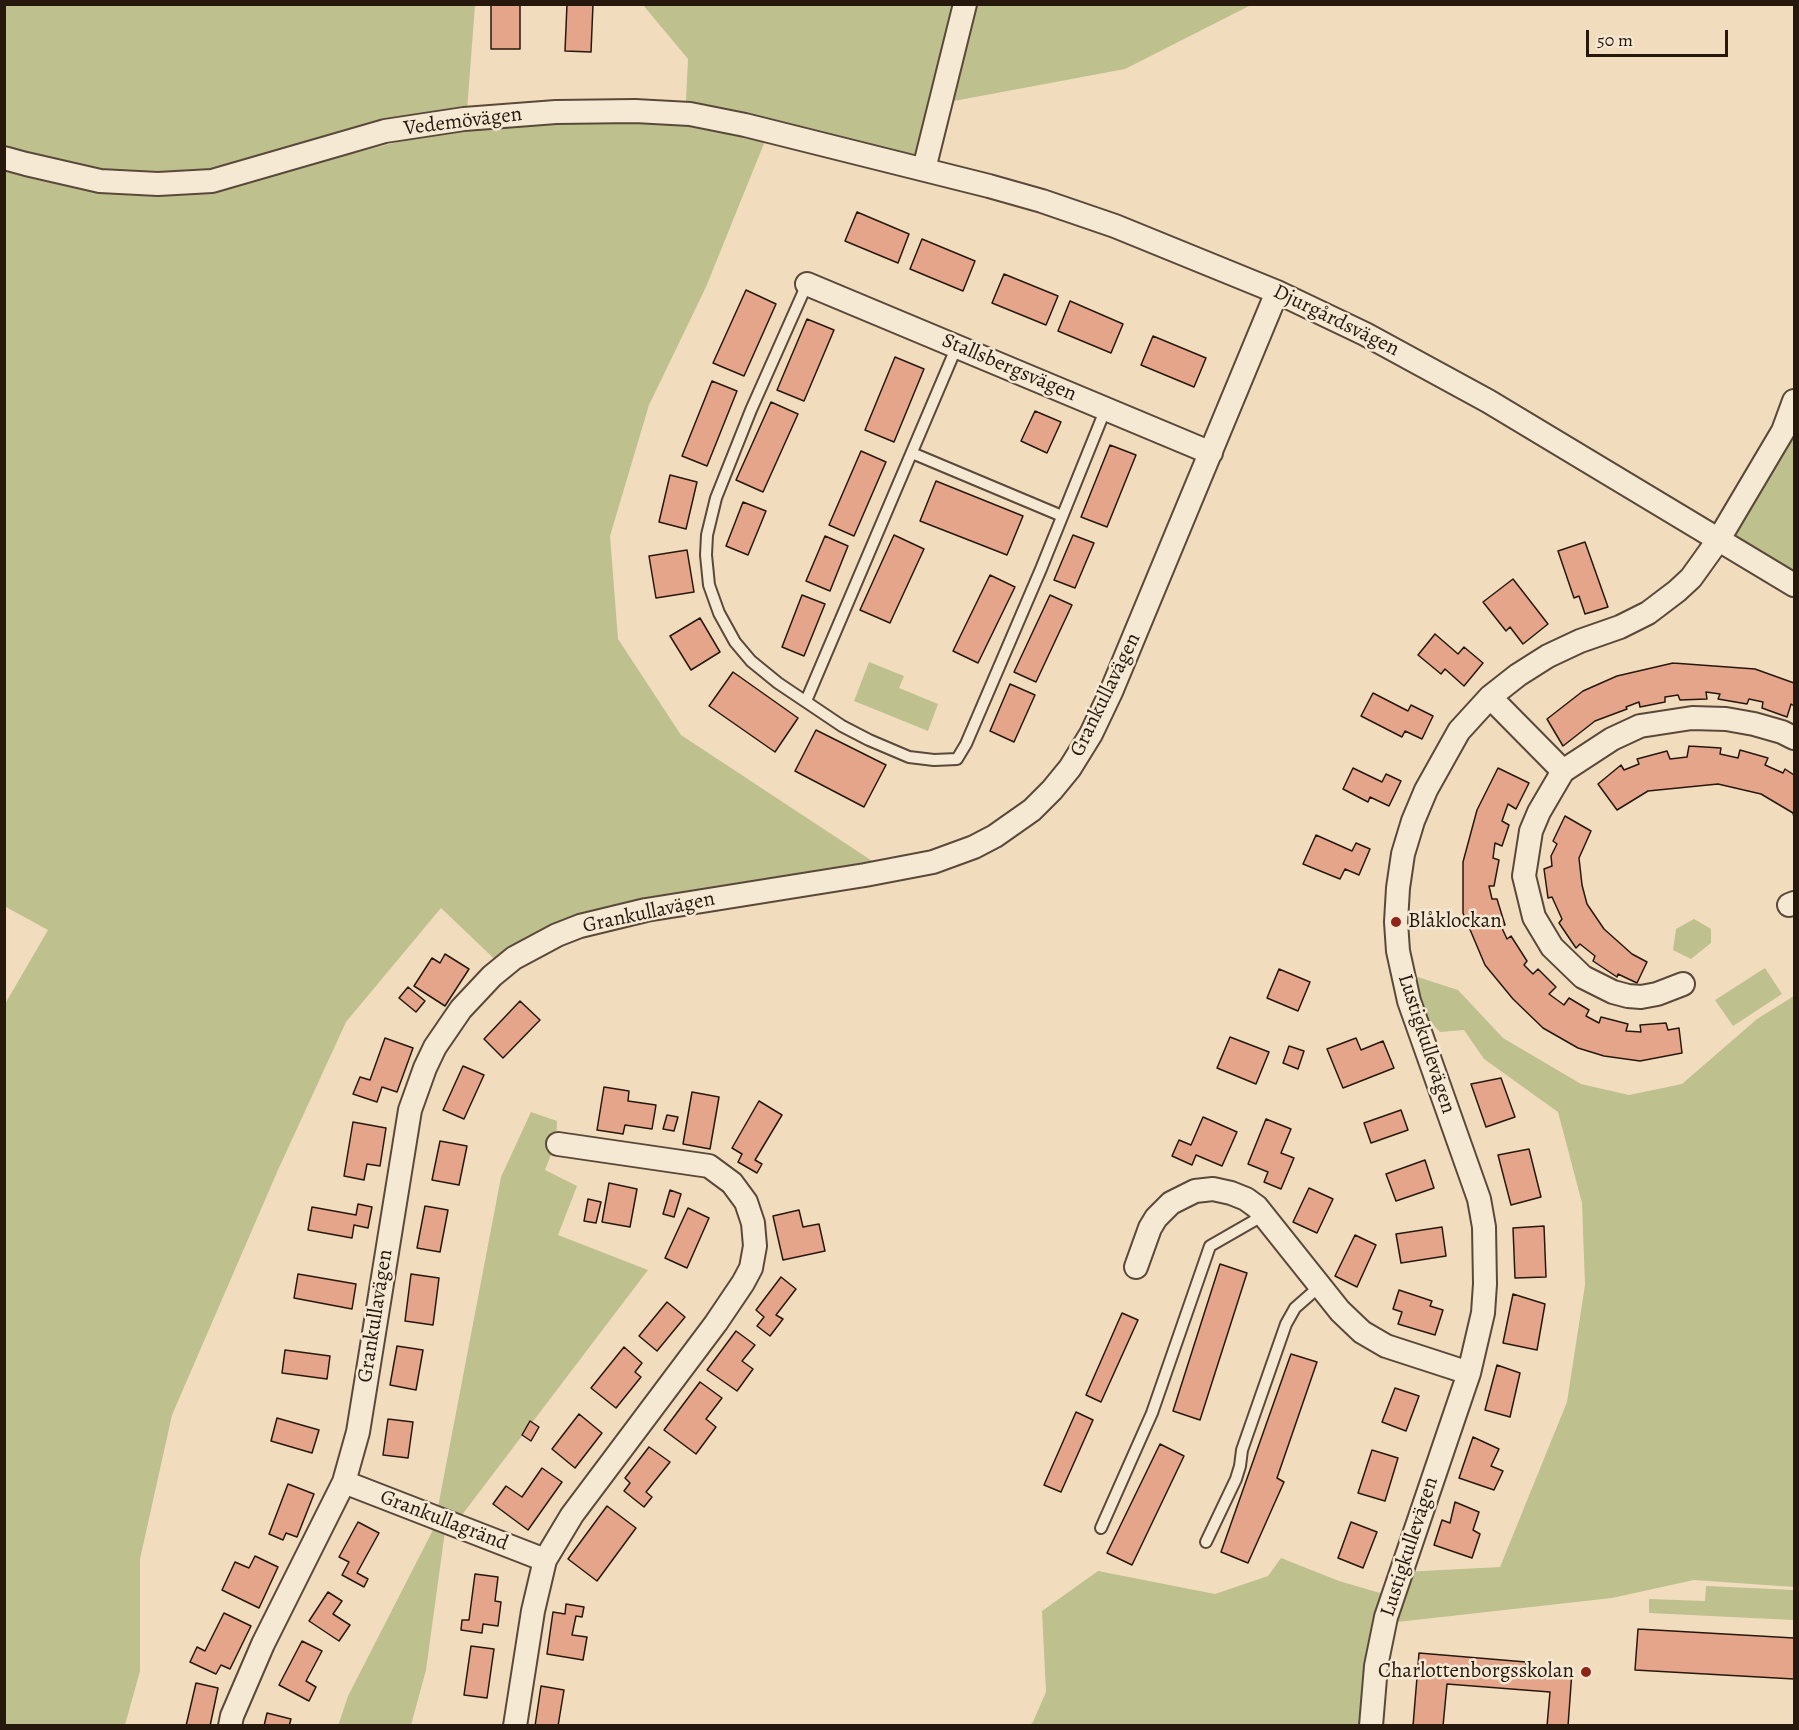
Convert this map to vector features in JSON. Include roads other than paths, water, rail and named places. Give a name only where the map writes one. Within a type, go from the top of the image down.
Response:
[{"type":"street","points":[[924,170],[965,4]]},
{"type":"street","name":"Vedemövägen","points":[[4,158],[100,181],[158,184],[212,181],[385,131],[464,119],[556,111],[635,111],[710,117],[924,170]]},
{"type":"street","name":"Djurgårdsvägen","points":[[924,170],[1010,192],[1105,223],[1277,292],[1413,359],[1587,460],[1794,585]]},
{"type":"street","name":"Stallsbergsvägen","points":[[807,284],[1212,453]]},
{"type":"street","name":"Grankullavägen","points":[[230,1725],[263,1644],[344,1482],[358,1432],[410,1110],[430,1058],[461,1009],[492,976],[514,958],[557,935],[580,926],[645,910],[933,862],[974,847],[1032,810],[1070,768],[1091,734],[1116,682],[1277,292]]},
{"type":"street","points":[[1719,539],[1783,431],[1794,401]]},
{"type":"street","name":"Lustigkullevägen","points":[[1371,1725],[1376,1666],[1386,1617],[1469,1373],[1483,1313],[1485,1284],[1484,1227],[1479,1199],[1409,1001],[1400,962],[1396,922],[1403,855],[1426,790],[1459,730],[1490,697],[1518,675],[1548,656],[1580,641],[1620,627],[1662,603],[1691,578],[1719,539]]},
{"type":"street","points":[[1490,697],[1563,771]]},
{"type":"street","points":[[1683,984],[1657,994],[1641,997],[1613,992],[1582,977],[1552,947],[1534,917],[1524,876],[1531,831],[1539,812],[1563,771],[1612,739],[1640,726],[1692,718],[1726,719],[1754,724],[1794,738]]},
{"type":"street","points":[[515,1725],[533,1611],[545,1560],[572,1515],[716,1323],[743,1283],[751,1268],[755,1246],[753,1223],[746,1202],[732,1183],[709,1166],[558,1144]]},
{"type":"street","points":[[1136,1267],[1156,1218],[1181,1196],[1195,1191],[1222,1190],[1246,1198],[1257,1207],[1350,1322],[1374,1340],[1469,1373]]},
{"type":"street","name":"Grankullagränd","points":[[344,1482],[545,1560]]},
{"type":"lane","points":[[807,284],[751,410],[717,498],[707,535],[709,585],[719,613],[735,642],[752,661],[778,683],[842,726],[909,757],[934,760],[957,759],[977,720],[1106,408]]},
{"type":"lane","points":[[806,701],[957,346]]},
{"type":"lane","points":[[912,453],[1062,516]]},
{"type":"lane","points":[[1101,1528],[1152,1413],[1210,1246],[1264,1215]]},
{"type":"lane","points":[[1206,1542],[1236,1479],[1242,1450],[1286,1324],[1295,1308],[1320,1286]]},
{"type":"place","name":"Blåklockan","points":[[1396,922]]},
{"type":"place","name":"Charlottenborgsskolan","points":[[1586,1672]]}]
